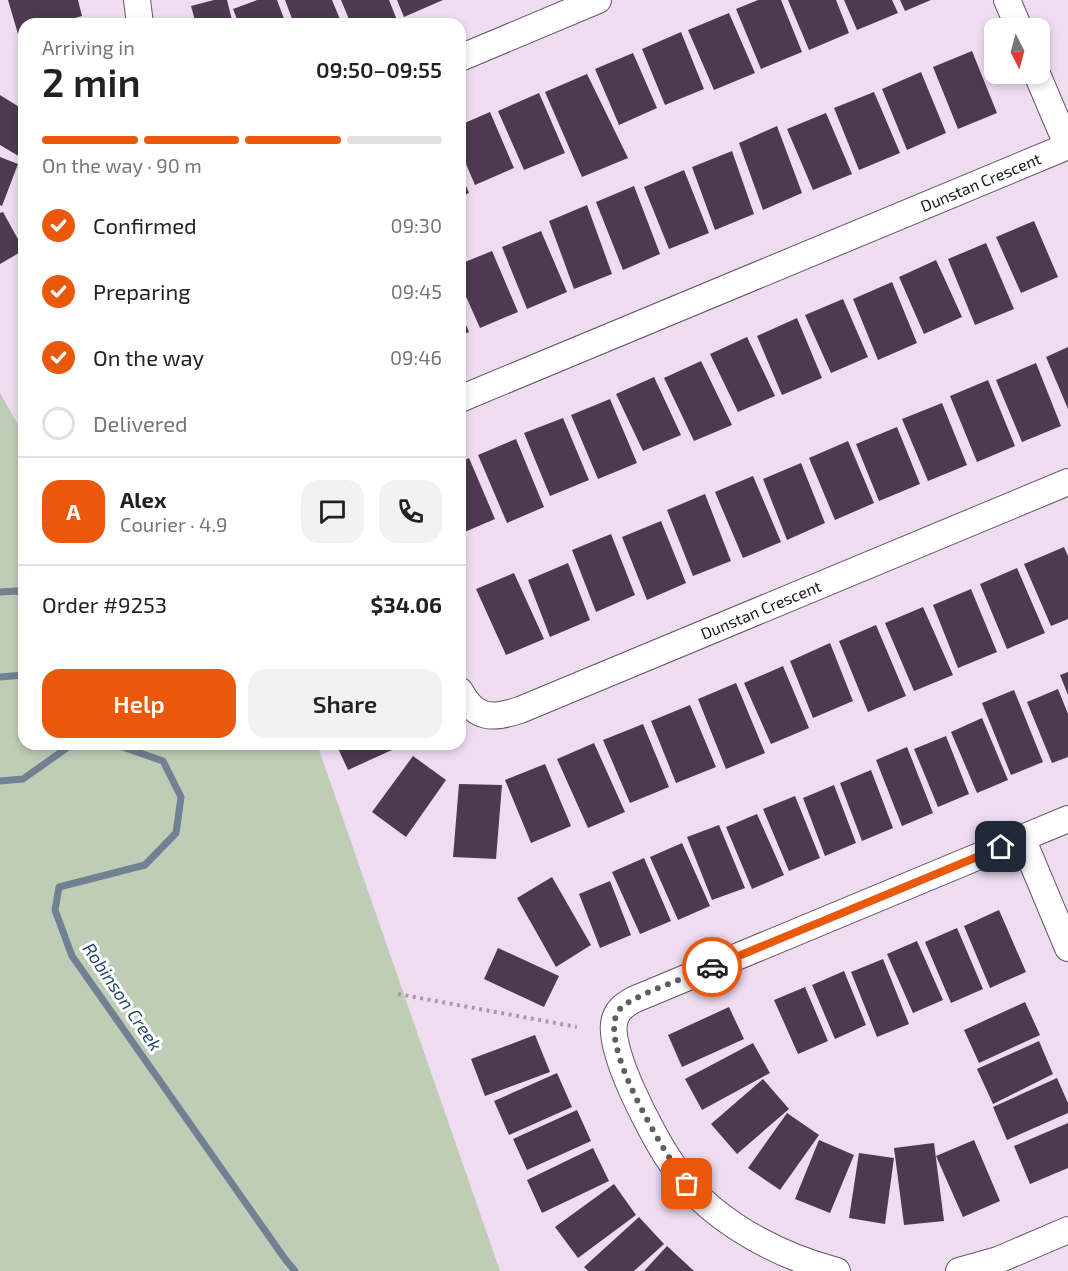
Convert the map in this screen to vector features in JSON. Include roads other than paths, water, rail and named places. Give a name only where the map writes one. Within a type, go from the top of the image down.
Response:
[{"type":"street","points":[[137,0],[139,18]]},
{"type":"street","points":[[466,55],[598,0]]},
{"type":"street","points":[[1007,0],[1015,18]]},
{"type":"street","points":[[1041,84],[1068,146]]},
{"type":"street","name":"Dunstan Crescent","points":[[466,397],[1068,146]]},
{"type":"street","name":"Dunstan Crescent","points":[[466,703],[481,715],[498,717],[520,710],[1068,482]]},
{"type":"street","points":[[837,1271],[805,1262],[776,1250],[719,1215],[687,1184],[670,1162],[649,1126],[618,1053],[614,1021],[620,1009],[633,1000],[1068,819]]},
{"type":"street","points":[[1022,838],[1068,948]]},
{"type":"street","points":[[959,1271],[998,1260],[1068,1230]]},
{"type":"waterway","name":"Robinson Creek","points":[[0,592],[18,592]]},
{"type":"waterway","name":"Robinson Creek","points":[[0,677],[18,676]]},
{"type":"waterway","name":"Robinson Creek","points":[[0,781],[23,779],[64,750]]},
{"type":"waterway","name":"Robinson Creek","points":[[131,750],[163,761],[181,797],[176,833],[145,865],[59,887],[55,910],[72,956],[295,1271]]}]
